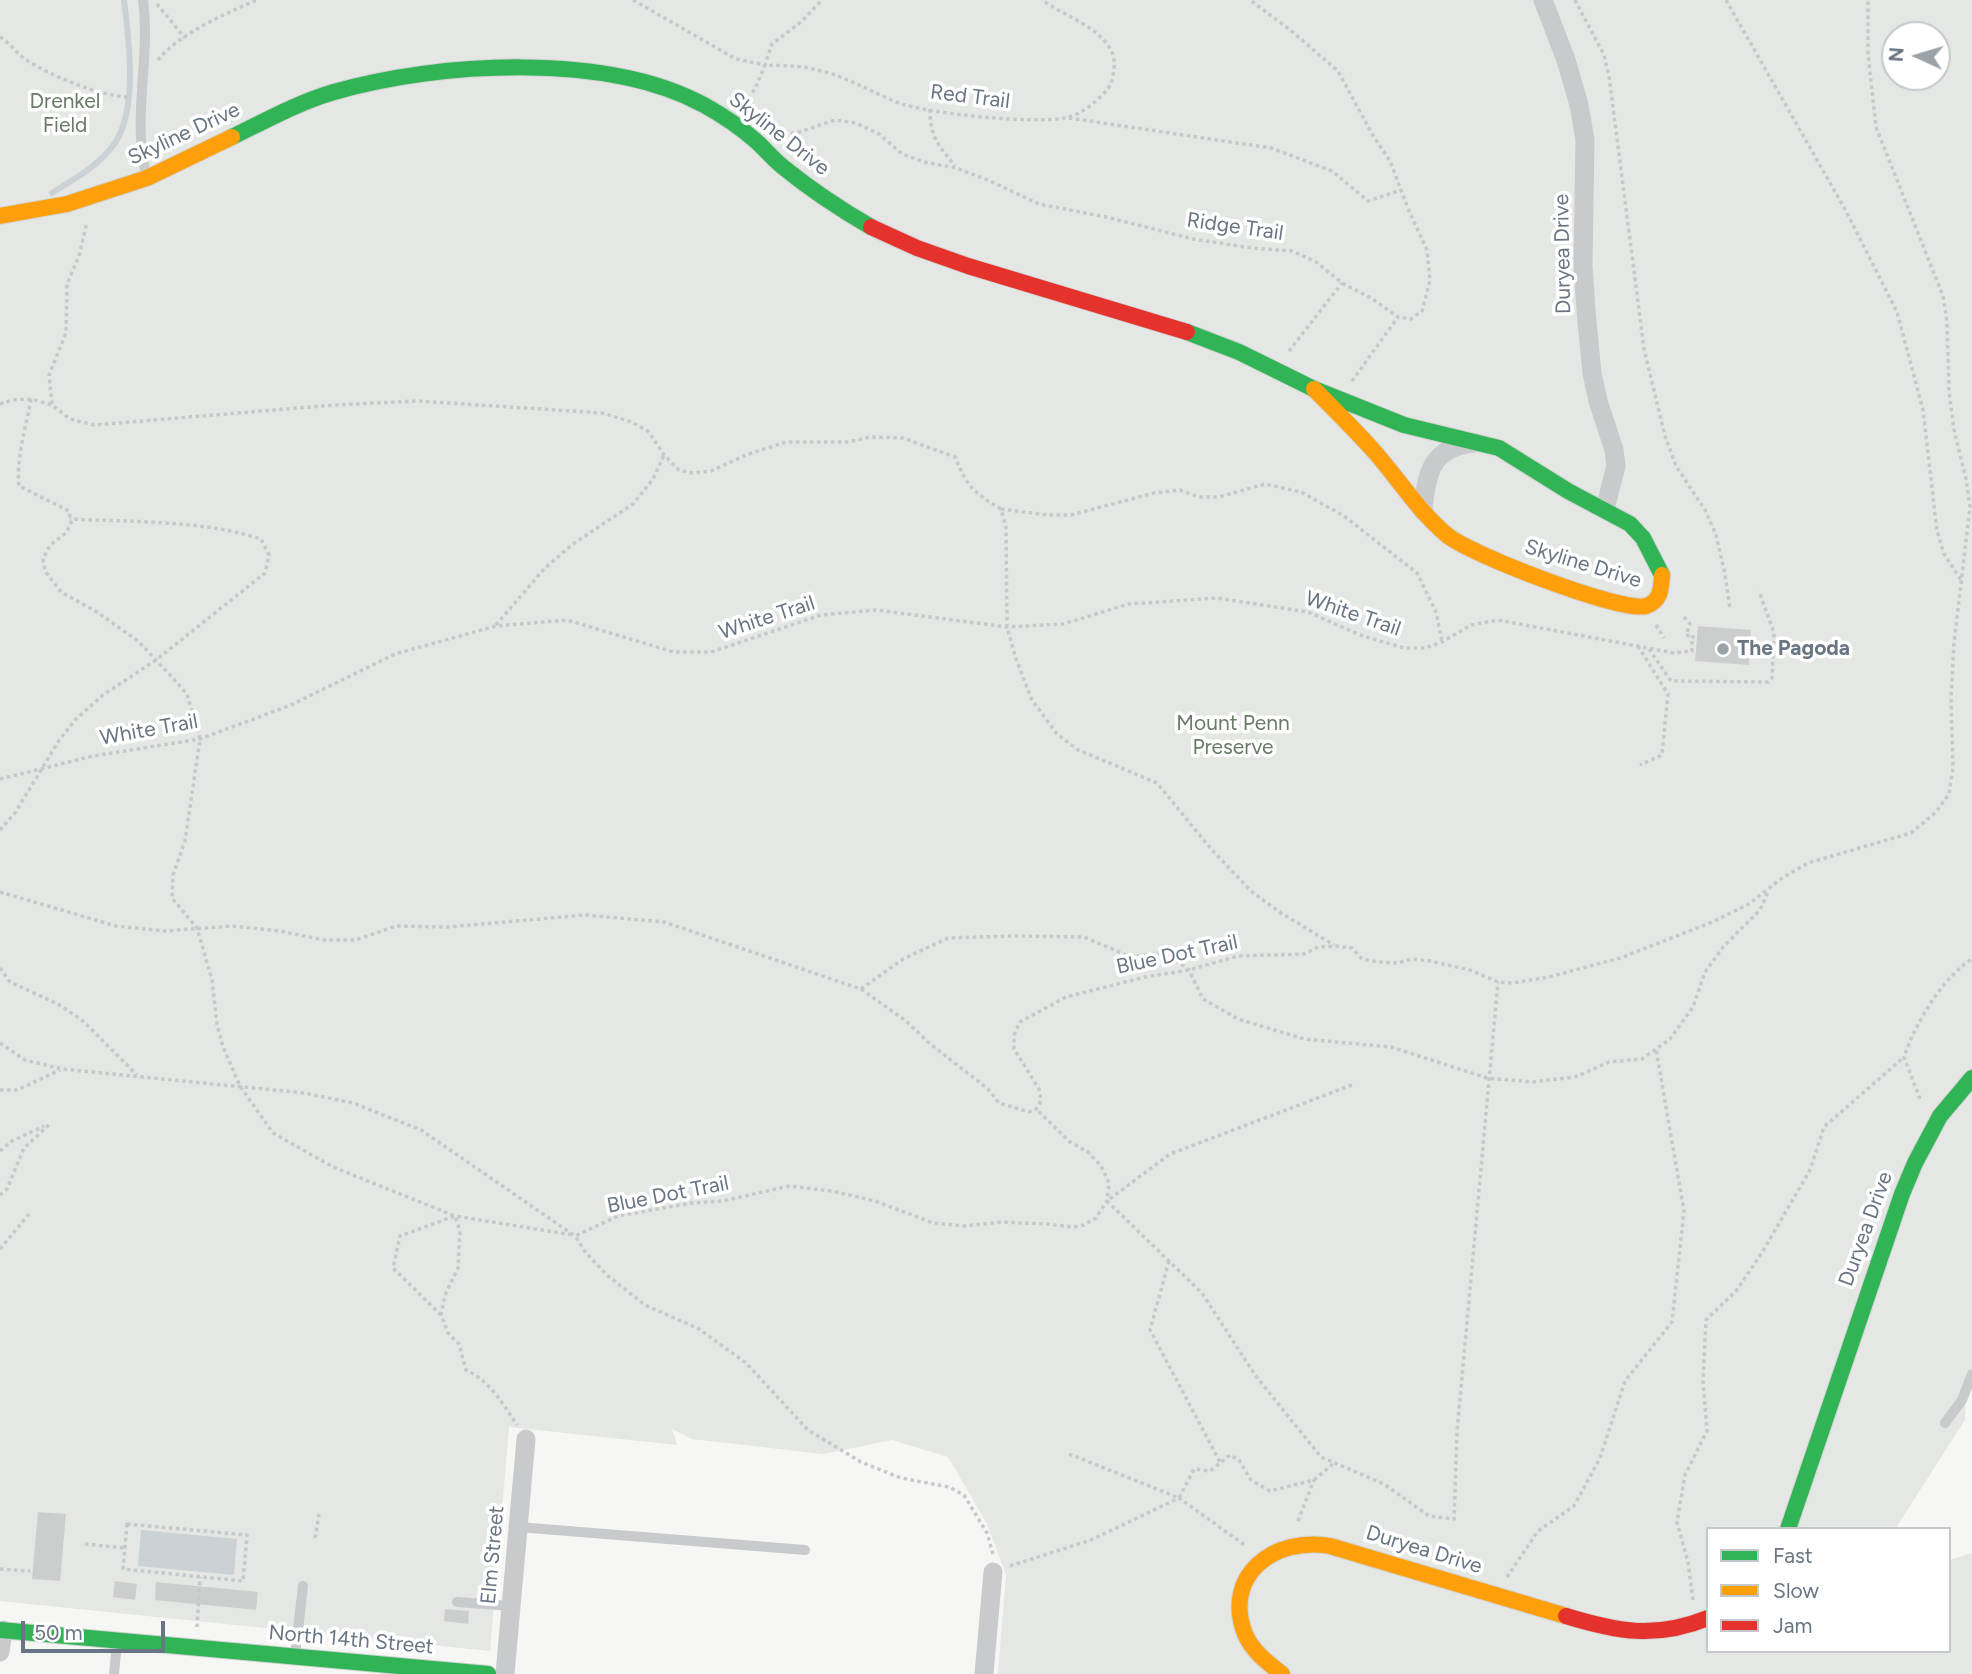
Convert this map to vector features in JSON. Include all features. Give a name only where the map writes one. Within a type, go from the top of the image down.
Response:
[{"type":"street","name":"Duryea Drive","points":[[1543,0],[1566,60],[1579,105],[1585,140],[1583,265],[1587,322],[1596,392],[1614,450],[1616,466],[1605,509]]},
{"type":"street","name":"Skyline Drive","points":[[0,216],[67,204],[147,178],[292,108],[334,92],[424,73],[455,70],[547,68],[612,74],[678,93],[730,121],[782,166],[838,208],[880,232],[917,248],[968,267],[1136,315],[1195,335],[1240,352],[1339,400],[1404,425],[1482,442],[1514,455],[1568,491],[1630,524],[1643,538],[1662,576],[1662,586],[1655,602],[1643,607],[1619,604],[1518,570],[1450,538],[1314,389]]},
{"type":"street","points":[[1423,511],[1427,474],[1433,463],[1445,452],[1458,446],[1482,442]]},
{"type":"street","name":"Duryea Drive","points":[[1789,1527],[1902,1194],[1940,1116],[1972,1078]]},
{"type":"street","name":"Elm Street","points":[[505,1674],[526,1439]]},
{"type":"street","name":"Duryea Drive","points":[[1282,1674],[1261,1656],[1245,1635],[1239,1611],[1242,1589],[1250,1570],[1266,1556],[1288,1546],[1310,1542],[1606,1628],[1662,1633],[1702,1620]]},
{"type":"street","points":[[984,1674],[993,1572]]},
{"type":"street","points":[[0,1653],[2,1630]]},
{"type":"street","name":"North 14th Street","points":[[2,1630],[488,1674]]},
{"type":"lane","points":[[143,0],[146,24],[141,141],[147,178]]},
{"type":"lane","points":[[1945,1423],[1962,1400],[1972,1374]]},
{"type":"lane","points":[[518,1527],[805,1550]]},
{"type":"lane","points":[[295,1656],[303,1586]]},
{"type":"lane","points":[[457,1602],[512,1606]]},
{"type":"lane","points":[[114,1674],[117,1639]]},
{"type":"path","points":[[153,0],[185,38]]},
{"type":"path","points":[[144,79],[162,55],[185,38],[231,11],[257,0]]},
{"type":"path","name":"Red Trail","points":[[633,0],[736,58],[765,65],[812,68],[854,80],[898,103],[1030,120],[1067,118],[1093,105],[1112,86],[1115,63],[1103,39],[1079,21],[1056,11],[1042,0]]},
{"type":"path","points":[[730,121],[755,89],[772,44],[801,22],[822,0]]},
{"type":"path","points":[[1250,0],[1338,71],[1390,161],[1427,250],[1430,281],[1422,311],[1411,319],[1398,317],[1339,400]]},
{"type":"path","points":[[1575,0],[1604,55],[1609,76],[1644,349],[1665,436],[1675,466],[1705,510],[1716,535],[1730,608]]},
{"type":"path","points":[[1726,0],[1846,211],[1897,312],[1923,410],[1937,531],[1944,554],[1961,580]]},
{"type":"path","points":[[1001,509],[1006,527],[1007,627],[1032,700],[1057,734],[1079,750],[1157,783],[1211,849],[1252,892],[1281,914],[1335,946],[1352,948],[1363,959],[1397,963],[1412,959],[1430,961],[1470,970],[1498,982],[1512,983],[1549,977],[1620,958],[1710,923],[1749,904],[1782,878],[1808,863],[1911,833],[1936,812],[1949,794],[1953,768],[1951,699],[1954,643],[1970,506],[1954,430],[1943,296],[1877,127],[1868,54],[1868,0]]},
{"type":"path","points":[[0,37],[26,59],[56,74],[90,90],[124,97]]},
{"type":"path","points":[[930,109],[934,140],[956,167]]},
{"type":"path","points":[[1067,118],[1271,148],[1332,171],[1368,201],[1401,190]]},
{"type":"path","name":"Ridge Trail","points":[[755,140],[799,132],[835,120],[856,123],[879,134],[902,154],[924,162],[956,167],[1039,204],[1107,217],[1193,239],[1292,251],[1316,262],[1342,283],[1371,298],[1398,317]]},
{"type":"path","points":[[52,405],[49,375],[66,333],[67,284],[79,256],[88,217]]},
{"type":"path","points":[[1275,370],[1342,283]]},
{"type":"path","points":[[31,399],[17,465],[19,486],[68,511],[71,523],[66,533],[50,545],[44,559],[46,571],[61,592],[97,612],[138,641],[187,694],[200,739],[185,842],[173,875],[172,898],[197,928],[212,980],[216,1024],[240,1086],[273,1133],[333,1167],[455,1216],[575,1236]]},
{"type":"path","points":[[0,404],[31,399],[52,405],[70,419],[94,425],[334,405],[418,401],[602,413],[632,422],[649,432],[664,455],[679,470],[692,474],[711,471],[746,455],[786,442],[849,442],[870,437],[903,438],[954,457],[965,481],[974,492],[1001,509],[1047,515],[1071,515],[1154,493],[1180,490],[1199,496],[1219,497],[1265,484],[1300,492],[1344,516],[1417,573],[1436,612],[1442,642]]},
{"type":"path","points":[[496,626],[544,569],[573,544],[632,504],[653,479],[664,455]]},
{"type":"path","points":[[0,830],[15,813],[58,742],[75,720],[103,695],[156,660],[265,573],[270,555],[261,539],[239,532],[191,526],[70,519]]},
{"type":"path","points":[[1648,648],[1671,681],[1768,682],[1772,678],[1774,633],[1759,591]]},
{"type":"path","name":"White Trail","points":[[0,779],[93,755],[200,739],[291,705],[395,654],[496,626],[567,620],[674,652],[711,652],[821,615],[876,610],[1007,627],[1063,624],[1129,604],[1217,598],[1308,612],[1360,635],[1404,648],[1425,648],[1442,642],[1471,625],[1498,620],[1674,653],[1692,651],[1694,637],[1686,635],[1690,624],[1684,617]]},
{"type":"path","points":[[1638,646],[1668,694],[1662,755],[1640,765]]},
{"type":"path","points":[[861,989],[903,960],[948,939],[1084,937],[1130,957],[1164,952],[1189,970],[1203,999],[1238,1019],[1304,1039],[1391,1047],[1488,1078],[1532,1083],[1574,1077],[1609,1062],[1642,1059],[1670,1040],[1693,1007],[1704,972],[1723,947],[1760,910],[1769,889]]},
{"type":"path","points":[[0,892],[116,926],[165,931],[232,926],[281,931],[324,940],[356,940],[397,926],[447,927],[585,915],[639,919],[664,922],[861,989],[906,1021],[929,1043],[988,1089],[999,1102],[1029,1112],[1036,1109],[1070,1142],[1088,1152],[1101,1166],[1109,1183],[1107,1201],[1202,1293],[1255,1375],[1321,1457],[1384,1484],[1429,1517],[1454,1519],[1457,1432],[1498,982]]},
{"type":"path","name":"Blue Dot Trail","points":[[1036,1109],[1041,1101],[1039,1090],[1014,1049],[1014,1035],[1020,1022],[1066,997],[1145,977],[1189,970],[1238,956],[1304,954],[1318,947],[1335,946]]},
{"type":"path","points":[[1702,1620],[1676,1522],[1685,1475],[1707,1431],[1703,1381],[1706,1320],[1736,1291],[1763,1251],[1810,1170],[1824,1127],[1903,1058],[1913,1031],[1957,969],[1972,959]]},
{"type":"path","points":[[0,968],[10,982],[58,1004],[83,1021],[139,1077]]},
{"type":"path","points":[[0,1043],[25,1059],[62,1069],[304,1093],[353,1103],[421,1130],[575,1236],[607,1276],[645,1305],[699,1329],[746,1363],[808,1430],[861,1462],[901,1478],[949,1487],[964,1495],[987,1533],[993,1549],[993,1572],[1091,1540],[1180,1498],[1194,1469],[1210,1471],[1230,1455],[1239,1460],[1251,1480],[1270,1490],[1314,1480]]},
{"type":"path","points":[[1495,1595],[1538,1531],[1574,1506],[1600,1458],[1625,1381],[1672,1322],[1684,1211],[1656,1049]]},
{"type":"path","points":[[1903,1058],[1920,1099]]},
{"type":"path","points":[[0,1090],[17,1090],[62,1069]]},
{"type":"path","name":"Blue Dot Trail","points":[[575,1236],[618,1216],[691,1203],[723,1201],[789,1186],[875,1201],[933,1223],[964,1226],[1001,1222],[1073,1227],[1096,1218],[1107,1201],[1170,1154],[1352,1086]]},
{"type":"path","points":[[0,1152],[12,1141],[50,1124],[24,1148],[7,1189],[0,1195]]},
{"type":"path","points":[[0,1250],[30,1213]]},
{"type":"path","points":[[441,1315],[444,1296],[458,1268],[460,1231],[455,1216]]},
{"type":"path","points":[[455,1216],[400,1236],[393,1268],[441,1315],[448,1333],[459,1344],[466,1370],[479,1376],[496,1395],[526,1439]]},
{"type":"path","points":[[1169,1261],[1150,1330],[1220,1462]]},
{"type":"path","points":[[1069,1454],[1180,1498],[1239,1542],[1266,1556]]},
{"type":"path","points":[[1288,1546],[1314,1480],[1334,1462]]},
{"type":"path","points":[[315,1538],[319,1514]]},
{"type":"path","points":[[127,1524],[247,1535],[243,1581],[200,1577],[123,1569],[127,1524]]},
{"type":"path","points":[[85,1544],[125,1548]]},
{"type":"path","points":[[0,1569],[30,1571]]},
{"type":"path","points":[[197,1626],[200,1577]]},
{"type":"green space","name":"Mount Penn Preserve","points":[[0,0],[1972,0],[1972,1367],[1966,1378],[1965,1420],[1897,1527],[1706,1527],[1706,1653],[1951,1653],[1951,1559],[1972,1553],[1972,1674],[998,1674],[1006,1575],[987,1524],[948,1457],[892,1440],[823,1454],[692,1439],[672,1429],[677,1445],[509,1427],[490,1651],[0,1601]]},
{"type":"shaded area","points":[[141,1530],[237,1539],[234,1575],[138,1566]]},
{"type":"building","name":"The Pagoda","points":[[1697,625],[1752,629],[1750,666],[1694,662]]},
{"type":"building","points":[[37,1511],[67,1513],[61,1582],[31,1580]]},
{"type":"building","points":[[114,1580],[138,1583],[136,1601],[112,1598]]},
{"type":"building","points":[[155,1581],[259,1591],[257,1611],[154,1601]]},
{"type":"building","points":[[444,1608],[470,1610],[469,1625],[443,1622]]},
{"type":"waterway","points":[[52,193],[102,159],[115,143],[122,128],[127,112],[130,73],[124,0]]},
{"type":"traffic: fast","points":[[232,137],[321,96],[422,74],[522,67],[620,76],[664,88],[711,109],[750,136],[804,183],[871,227]]},
{"type":"traffic: fast","points":[[1187,332],[1239,352],[1314,389],[1404,425],[1499,448],[1568,491],[1630,524],[1643,538],[1662,575]]},
{"type":"traffic: fast","points":[[1789,1527],[1902,1194],[1940,1116],[1972,1078]]},
{"type":"traffic: fast","points":[[0,1630],[488,1674]]},
{"type":"traffic: slow","points":[[0,216],[67,204],[147,178],[232,137]]},
{"type":"traffic: slow","points":[[1314,389],[1373,450],[1427,516],[1461,544],[1513,568],[1578,592],[1631,606],[1646,606],[1655,601],[1662,575]]},
{"type":"traffic: slow","points":[[1282,1674],[1261,1656],[1248,1640],[1240,1613],[1241,1594],[1247,1578],[1258,1564],[1290,1547],[1310,1544],[1330,1546],[1566,1616]]},
{"type":"traffic: jam","points":[[871,227],[917,248],[968,266],[1187,332]]},
{"type":"traffic: jam","points":[[1566,1616],[1603,1626],[1637,1631],[1671,1629],[1706,1619]]},
{"type":"place","name":"The Pagoda","points":[[1723,649]]},
{"type":"park label","name":"Drenkel Field","points":[[65,114]]}]
